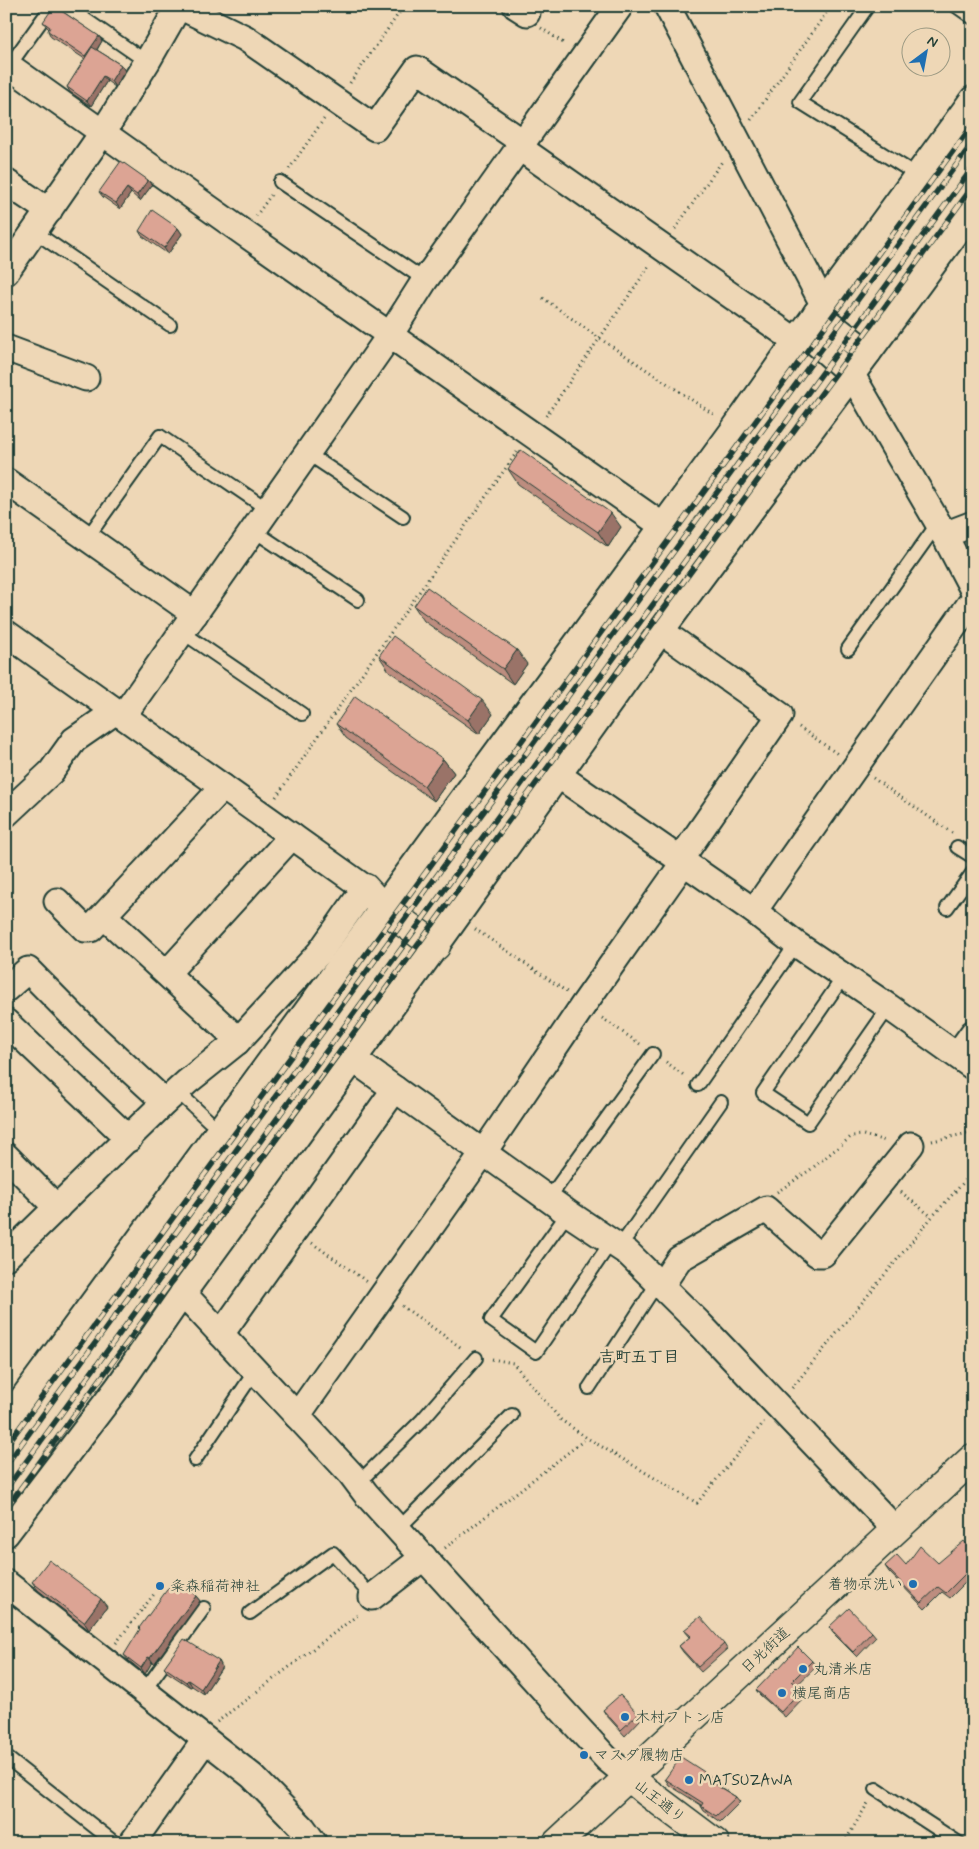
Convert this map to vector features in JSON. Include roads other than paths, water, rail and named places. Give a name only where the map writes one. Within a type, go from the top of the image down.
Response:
[{"type":"main road","points":[[374,898],[436,946]]},
{"type":"main road","name":"日光街道","points":[[557,1843],[973,1458]]},
{"type":"main road","name":"山王通り","points":[[629,1777],[715,1843]]},
{"type":"street","points":[[10,260],[35,232],[103,132],[147,62],[179,6],[245,38],[375,128],[417,68],[663,246],[868,353]]},
{"type":"street","points":[[8,809],[51,772],[74,740],[120,713],[188,623],[390,335],[425,280],[620,6]]},
{"type":"street","points":[[667,6],[737,140],[810,322],[852,375],[942,529],[973,590]]},
{"type":"street","points":[[8,65],[662,526]]},
{"type":"street","points":[[8,1415],[374,898],[662,526],[973,99]]},
{"type":"street","points":[[6,182],[49,211]]},
{"type":"street","points":[[6,1534],[118,1387],[661,631],[973,210]]},
{"type":"street","points":[[6,348],[86,378]]},
{"type":"street","points":[[6,481],[87,538],[188,623]]},
{"type":"street","points":[[942,529],[973,524]]},
{"type":"street","points":[[754,911],[970,604],[973,603]]},
{"type":"street","points":[[297,1416],[483,1152],[780,716],[661,631]]},
{"type":"street","points":[[6,633],[292,836],[374,898]]},
{"type":"street","points":[[558,775],[965,1061],[973,1033]]},
{"type":"street","points":[[56,901],[85,929],[91,929],[223,787]]},
{"type":"street","points":[[166,973],[292,836]]},
{"type":"street","points":[[6,1257],[171,1096],[237,1042],[320,952],[374,898]]},
{"type":"street","points":[[104,916],[232,1034],[237,1042]]},
{"type":"street","points":[[6,989],[28,970],[89,1032],[171,1096]]},
{"type":"street","points":[[6,1022],[129,1139]]},
{"type":"street","points":[[353,1059],[568,1213],[628,1253],[896,1530]]},
{"type":"street","points":[[221,1334],[395,1089]]},
{"type":"street","points":[[660,1284],[678,1259],[766,1209],[817,1254],[823,1254],[911,1145]]},
{"type":"street","points":[[6,1156],[57,1208]]},
{"type":"street","points":[[184,1293],[571,1720],[608,1759],[629,1777]]},
{"type":"street","points":[[372,1596],[426,1560]]},
{"type":"street","points":[[6,1583],[252,1776],[303,1828],[314,1843]]},
{"type":"street","points":[[129,1842],[204,1739]]},
{"type":"lane","points":[[8,65],[52,6]]},
{"type":"lane","points":[[66,6],[147,62]]},
{"type":"lane","points":[[868,6],[800,102],[917,175]]},
{"type":"lane","points":[[956,6],[973,18]]},
{"type":"lane","points":[[280,182],[425,280]]},
{"type":"lane","points":[[35,232],[170,324]]},
{"type":"lane","points":[[87,538],[160,436],[267,510]]},
{"type":"lane","points":[[307,453],[403,517]]},
{"type":"lane","points":[[848,649],[942,529]]},
{"type":"lane","points":[[253,530],[358,600]]},
{"type":"lane","points":[[188,623],[302,714]]},
{"type":"lane","points":[[957,847],[973,858]]},
{"type":"lane","points":[[947,908],[973,872]]},
{"type":"lane","points":[[698,1085],[796,944]]},
{"type":"lane","points":[[844,976],[763,1093],[808,1123],[889,1006]]},
{"type":"lane","points":[[549,1198],[653,1054]]},
{"type":"lane","points":[[171,1096],[208,1121]]},
{"type":"lane","points":[[568,1213],[491,1320],[536,1352],[720,1102]]},
{"type":"lane","points":[[589,1388],[660,1284]]},
{"type":"lane","points":[[358,1483],[422,1420],[476,1358]]},
{"type":"lane","points":[[195,1460],[255,1371]]},
{"type":"lane","points":[[398,1529],[512,1415]]},
{"type":"lane","points":[[250,1613],[333,1553],[372,1596]]},
{"type":"lane","points":[[144,1691],[204,1608]]},
{"type":"lane","points":[[6,1757],[129,1842]]},
{"type":"lane","points":[[876,1789],[959,1843]]},
{"type":"railway","points":[[6,1446],[973,124]]},
{"type":"railway","points":[[6,1465],[973,142]]},
{"type":"railway","points":[[6,1489],[973,167]]},
{"type":"railway","points":[[6,1508],[973,186]]},
{"type":"place","name":"着物京洗い","points":[[913,1584]]},
{"type":"place","name":"粂森稲荷神社","points":[[160,1586]]},
{"type":"place","name":"丸清米店","points":[[803,1669]]},
{"type":"place","name":"横尾商店","points":[[782,1693]]},
{"type":"place","name":"木村フトン店","points":[[625,1717]]},
{"type":"place","name":"マスダ履物店","points":[[584,1755]]},
{"type":"place","name":"MATSUZAWA","points":[[689,1780]]},
{"type":"district","name":"吉町五丁目","points":[[639,1356]]}]
